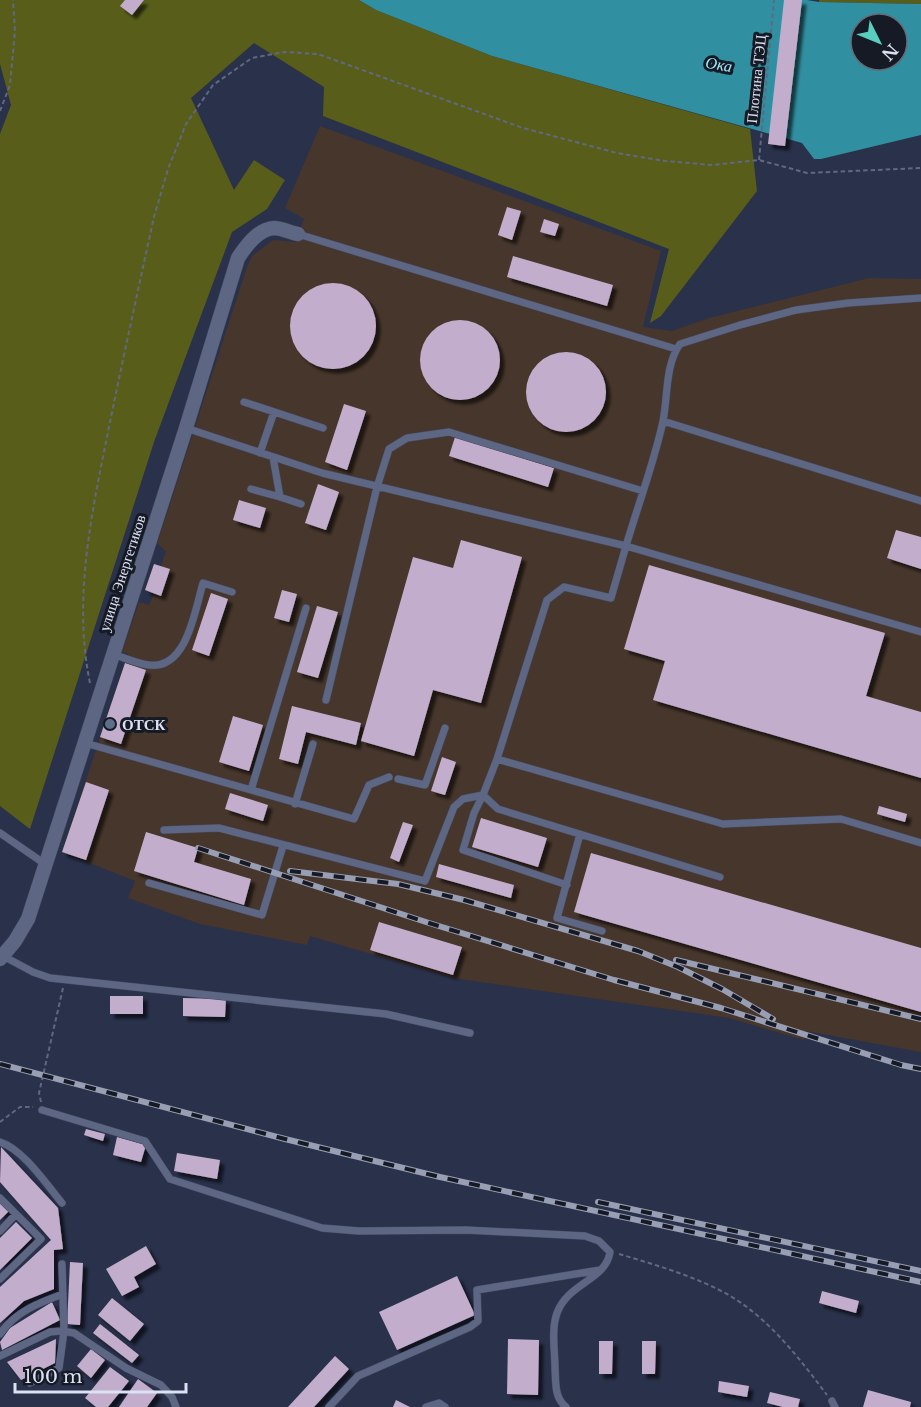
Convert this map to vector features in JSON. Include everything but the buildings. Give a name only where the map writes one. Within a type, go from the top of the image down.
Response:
[{"type":"street","name":"улица Энергетиков","points":[[2,957],[28,919],[186,428],[238,258],[245,247],[264,231],[274,228],[298,234]]},
{"type":"lane","points":[[298,234],[676,349]]},
{"type":"lane","points":[[567,885],[463,850],[474,813],[496,759],[547,600],[564,586],[611,598],[663,421],[669,374],[676,349],[686,341],[796,310],[848,303],[921,298]]},
{"type":"lane","points":[[244,402],[323,428]]},
{"type":"lane","points":[[260,453],[274,412]]},
{"type":"lane","points":[[663,421],[921,501]]},
{"type":"lane","points":[[186,428],[322,473],[626,546],[921,632]]},
{"type":"lane","points":[[326,700],[377,488],[389,449],[407,438],[449,432],[643,491]]},
{"type":"lane","points":[[273,457],[280,497]]},
{"type":"lane","points":[[250,489],[301,504]]},
{"type":"lane","points":[[113,654],[149,665],[162,665],[175,658],[184,645],[203,583],[232,592]]},
{"type":"lane","points":[[251,790],[306,608]]},
{"type":"lane","points":[[398,779],[425,785],[445,728]]},
{"type":"lane","points":[[85,743],[354,819],[369,785],[389,777]]},
{"type":"lane","points":[[295,804],[313,744]]},
{"type":"lane","points":[[496,759],[723,824],[842,819],[921,842]]},
{"type":"lane","points":[[483,795],[498,809],[720,877]]},
{"type":"lane","points":[[164,830],[219,828],[425,881],[454,807],[463,799],[483,795]]},
{"type":"lane","points":[[0,833],[45,864]]},
{"type":"lane","points":[[580,834],[557,918],[602,931]]},
{"type":"lane","points":[[149,883],[262,915],[283,846]]},
{"type":"lane","points":[[2,957],[50,978],[386,1014],[470,1034]]},
{"type":"lane","points":[[42,1110],[145,1141],[170,1179],[322,1228],[359,1231],[466,1230],[585,1236],[598,1241],[610,1252],[609,1261],[602,1270],[568,1294],[557,1313],[554,1331],[556,1392],[560,1402],[566,1407]]},
{"type":"lane","points":[[0,1143],[10,1146],[62,1203]]},
{"type":"lane","points":[[0,1198],[41,1239],[0,1279]]},
{"type":"lane","points":[[0,1231],[16,1214]]},
{"type":"lane","points":[[30,1383],[59,1368],[64,1331],[62,1264]]},
{"type":"lane","points":[[329,1407],[358,1376],[470,1327],[478,1321],[477,1290],[602,1270]]},
{"type":"lane","points":[[0,1335],[5,1327],[28,1307],[63,1294]]},
{"type":"lane","points":[[0,1356],[50,1332],[74,1333],[126,1368],[161,1385],[172,1397],[176,1407]]},
{"type":"lane","points":[[426,1407],[439,1403],[445,1407]]},
{"type":"path","points":[[0,111],[10,85],[15,31],[13,0]]},
{"type":"path","name":"Плотина ТЭЦ","points":[[759,160],[774,0]]},
{"type":"path","points":[[90,686],[84,656],[83,604],[91,517],[142,272],[168,169],[186,124],[213,86],[252,58],[284,52],[318,54],[523,128],[617,153],[665,161],[712,165],[759,160],[807,173],[921,168]]},
{"type":"path","points":[[0,1122],[20,1107],[42,1110],[39,1093],[65,980]]},
{"type":"path","points":[[610,1252],[699,1281],[729,1295],[776,1333],[834,1404]]},
{"type":"shaded area","points":[[0,0],[359,0],[376,10],[492,56],[750,129],[757,191],[661,316],[650,323],[669,249],[323,116],[324,87],[254,43],[191,98],[234,190],[254,160],[285,180],[267,209],[232,232],[154,442],[30,829],[0,806],[0,134],[11,105],[0,64]]},
{"type":"shaded area","points":[[819,0],[921,0],[921,4],[819,2]]},
{"type":"shaded area","points":[[320,126],[661,251],[643,327],[672,331],[709,318],[869,278],[921,279],[921,1052],[806,1031],[804,1040],[729,1018],[453,978],[310,936],[307,945],[200,924],[128,898],[135,881],[62,852],[128,654],[122,652],[139,602],[149,605],[154,594],[145,590],[154,564],[161,566],[166,551],[157,544],[247,267],[252,256],[273,240],[295,242],[304,219],[285,208]]},
{"type":"water","name":"Ока","points":[[359,0],[807,0],[921,4],[921,135],[814,159],[802,143],[492,56],[376,10]]},
{"type":"railway","points":[[198,848],[614,980],[721,1008],[901,1065],[921,1069]]},
{"type":"railway","points":[[290,871],[398,884],[464,900],[638,951],[678,967],[722,989],[773,1019]]},
{"type":"railway","points":[[676,960],[921,1019]]},
{"type":"railway","points":[[0,1064],[440,1177],[921,1282]]},
{"type":"railway","points":[[598,1202],[921,1271]]},
{"type":"place","name":"ОТСК","points":[[110,724]]}]
